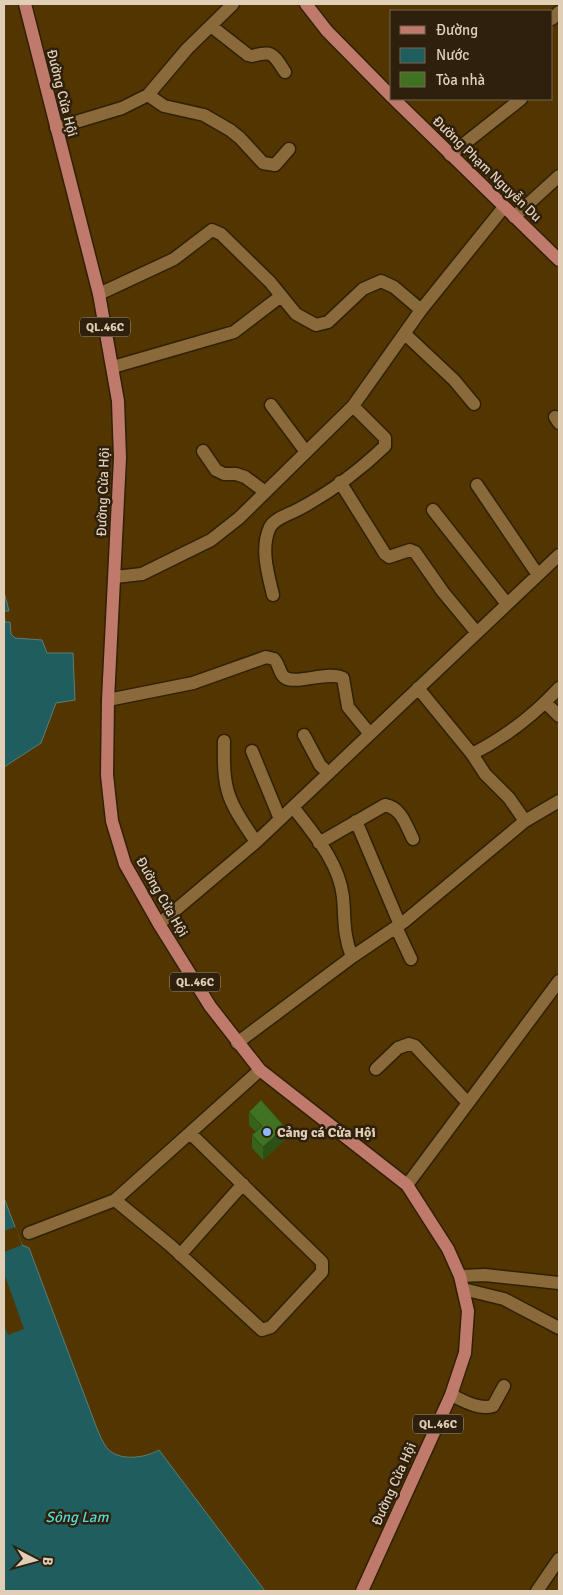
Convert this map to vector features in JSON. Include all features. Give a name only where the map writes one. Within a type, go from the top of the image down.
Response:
[{"type":"main road","name":"Đường Cửa Hội","points":[[25,4],[99,294],[118,401],[120,434],[115,577],[108,695],[107,775],[112,821],[125,864],[159,924],[210,1006],[237,1043],[260,1070],[407,1185],[448,1249],[460,1276],[468,1311],[465,1354],[451,1395],[362,1591]]},
{"type":"main road","name":"Đường Phạm Nguyễn Du","points":[[306,4],[327,31],[390,95]]},
{"type":"main road","name":"Đường Phạm Nguyễn Du","points":[[395,100],[559,260]]},
{"type":"street","points":[[56,128],[122,108],[148,95],[187,49],[233,4]]},
{"type":"street","points":[[211,26],[248,55],[252,56],[265,52],[275,56],[285,72]]},
{"type":"street","points":[[148,95],[164,106],[197,113],[214,120],[240,138],[263,163],[275,164],[289,150]]},
{"type":"street","points":[[450,155],[520,100]]},
{"type":"street","points":[[514,217],[559,176]]},
{"type":"street","points":[[115,577],[142,574],[211,540],[239,518],[353,406],[422,310],[504,207]]},
{"type":"street","points":[[99,294],[174,259],[212,230],[221,234],[282,296],[296,314],[316,325],[328,322],[363,289],[381,281],[394,287],[422,310]]},
{"type":"street","points":[[113,367],[228,335],[245,325],[282,296]]},
{"type":"street","points":[[405,334],[454,380],[474,404]]},
{"type":"street","points":[[271,405],[306,452]]},
{"type":"street","points":[[273,595],[265,552],[271,527],[275,521],[302,507],[340,482],[373,457],[386,442],[353,406]]},
{"type":"street","points":[[203,451],[216,470],[224,474],[245,476],[264,492]]},
{"type":"street","points":[[340,482],[385,554],[389,557],[410,550],[415,552],[443,592],[477,633]]},
{"type":"street","points":[[477,485],[538,575]]},
{"type":"street","points":[[433,510],[507,604]]},
{"type":"street","points":[[159,924],[256,842],[559,555]]},
{"type":"street","points":[[108,695],[193,683],[266,657],[274,659],[282,674],[289,679],[334,676],[343,678],[348,707],[370,734]]},
{"type":"street","points":[[418,688],[472,754],[485,774],[509,798],[525,821]]},
{"type":"street","points":[[472,754],[492,742],[545,702],[559,688]]},
{"type":"street","points":[[545,702],[559,716]]},
{"type":"street","points":[[304,735],[317,760],[328,773]]},
{"type":"street","points":[[224,740],[225,786],[231,805],[256,842]]},
{"type":"street","points":[[252,751],[280,819]]},
{"type":"street","points":[[237,1043],[352,957],[398,926],[525,821],[559,801]]},
{"type":"street","points":[[320,843],[385,805],[393,806],[399,811],[413,840]]},
{"type":"street","points":[[292,807],[320,843],[338,876],[343,896],[343,931],[352,957]]},
{"type":"street","points":[[356,822],[411,959]]},
{"type":"street","points":[[407,1185],[559,982]]},
{"type":"street","points":[[376,1069],[398,1048],[409,1044],[415,1046],[468,1103]]},
{"type":"street","points":[[29,1234],[115,1200],[260,1070]]},
{"type":"street","points":[[115,1200],[180,1255],[262,1330],[271,1327],[322,1272],[322,1262],[190,1134]]},
{"type":"street","points":[[180,1255],[243,1184]]},
{"type":"street","points":[[460,1276],[485,1275],[559,1283]]},
{"type":"street","points":[[463,1289],[504,1300],[559,1328]]},
{"type":"street","points":[[451,1395],[471,1405],[487,1408],[493,1406],[504,1386]]},
{"type":"street","points":[[537,1591],[559,1560]]},
{"type":"water","points":[[4,592],[9,611],[4,611]]},
{"type":"water","points":[[4,611],[5,622],[10,622],[11,634],[15,638],[42,640],[47,653],[73,653],[75,700],[56,703],[41,743],[4,767]]},
{"type":"water","name":"Sông Lam","points":[[4,1198],[22,1245],[29,1248],[105,1446],[112,1452],[125,1457],[140,1457],[159,1450],[265,1591],[4,1591]]},
{"type":"pier","points":[[16,1227],[22,1245],[4,1252],[4,1231]]},
{"type":"pier","points":[[4,1273],[24,1329],[8,1335],[4,1324]]},
{"type":"building","points":[[261,1100],[285,1127],[263,1147],[252,1135],[262,1126],[249,1112]]},
{"type":"place","name":"Cảng cá Cửa Hội","points":[[267,1132]]}]
